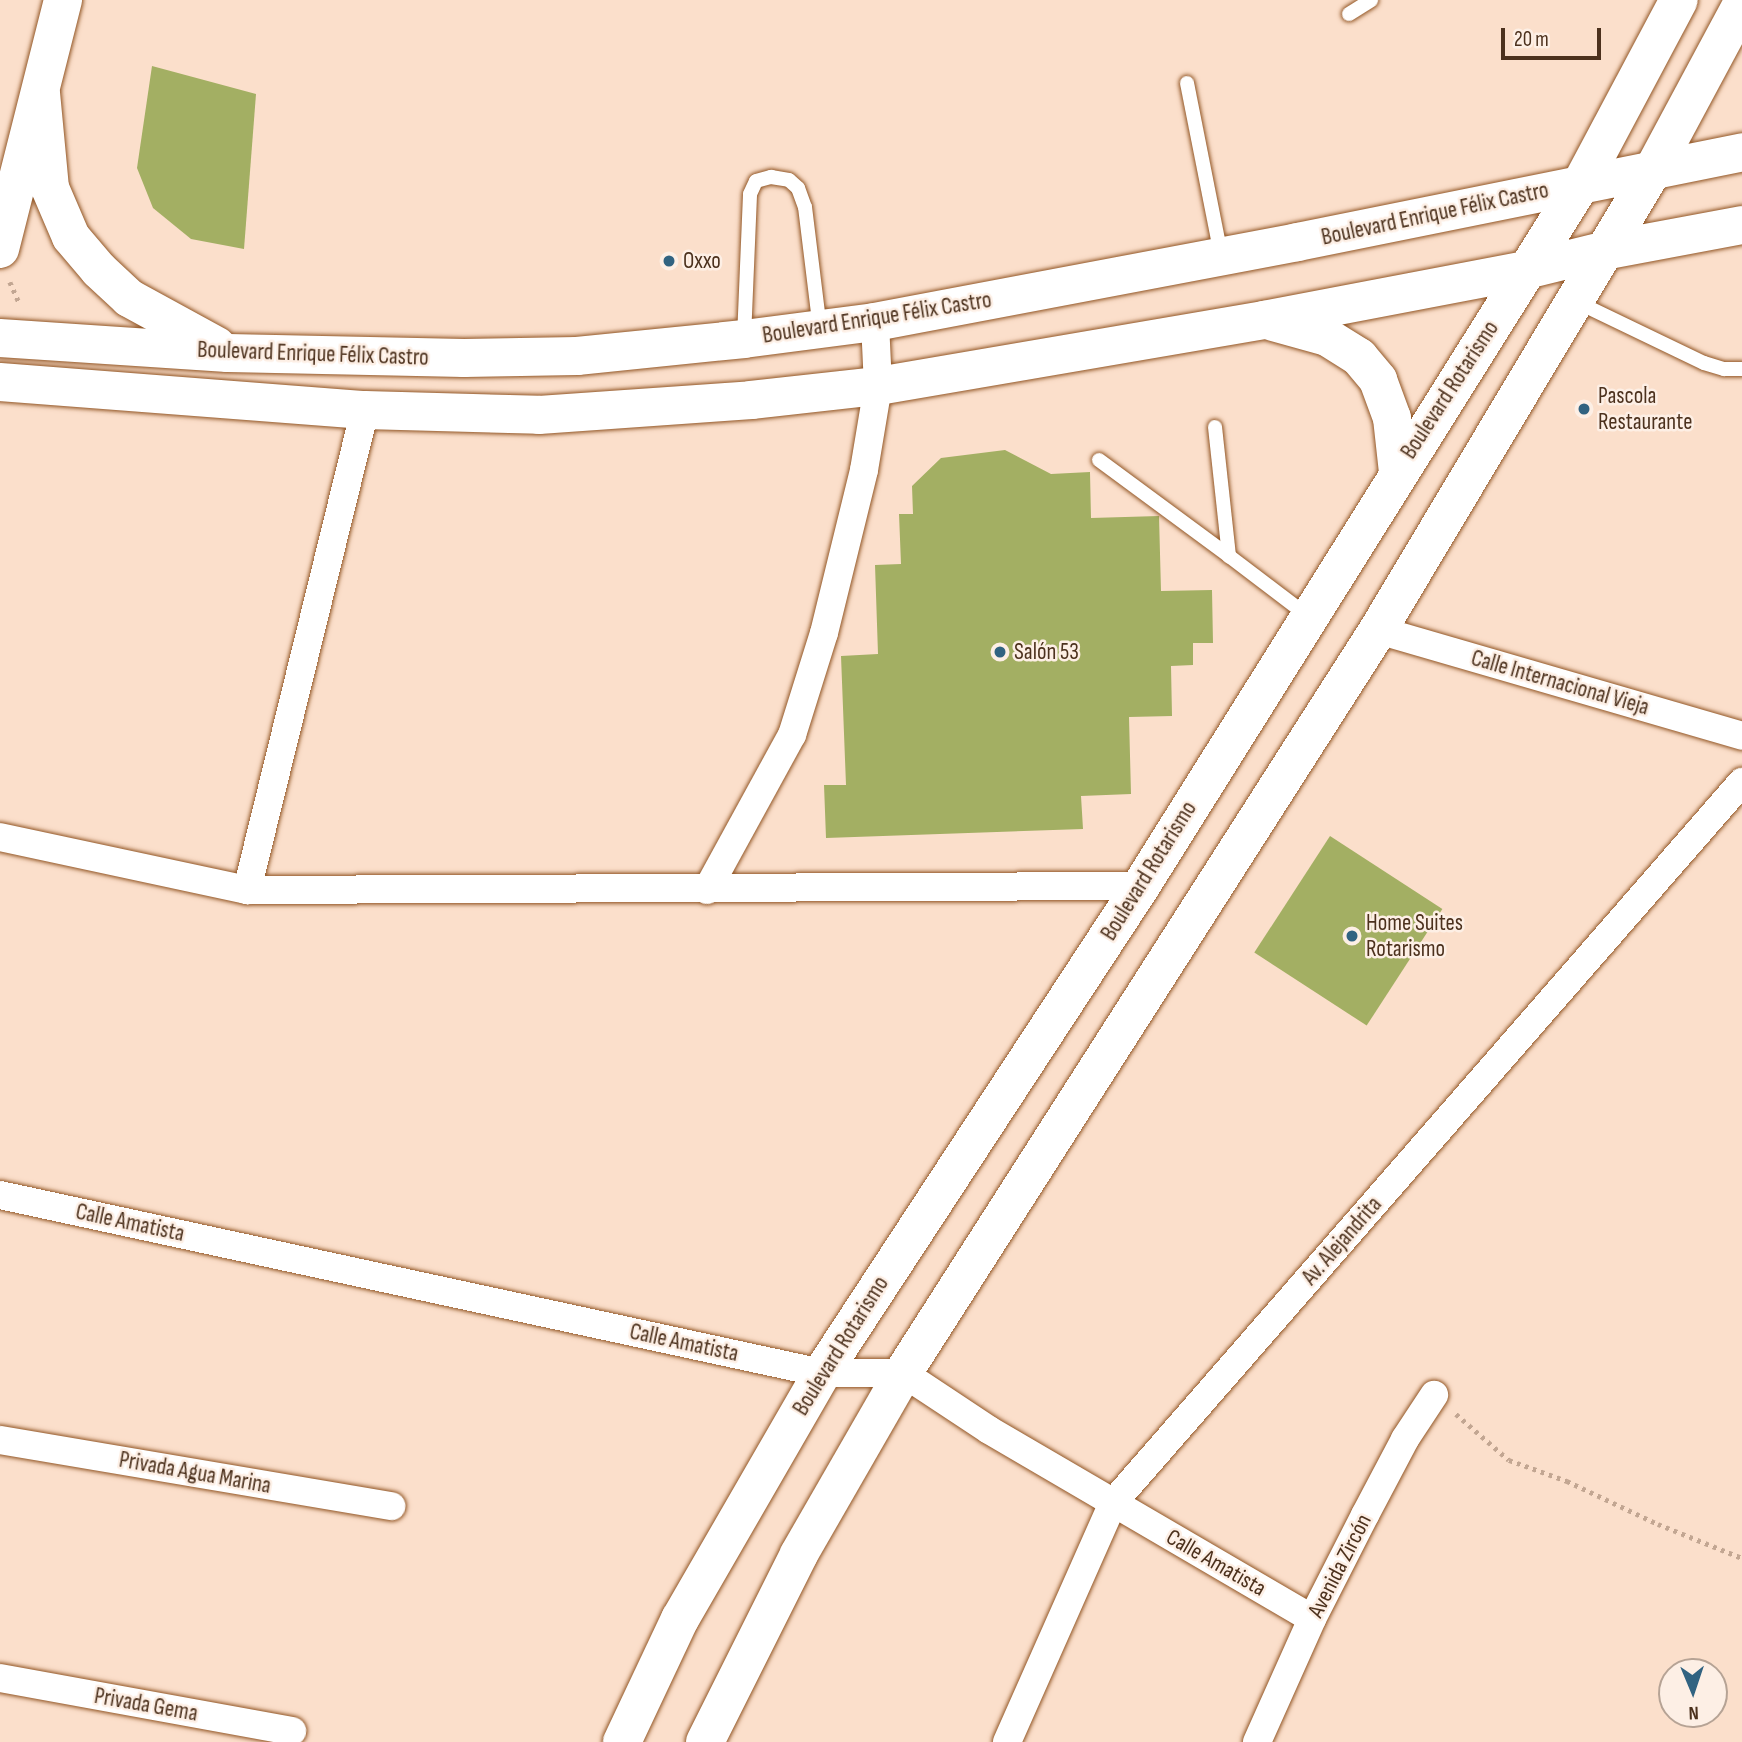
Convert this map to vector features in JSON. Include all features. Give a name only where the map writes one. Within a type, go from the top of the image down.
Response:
[{"type":"street","points":[[0,250],[63,0]]},
{"type":"street","name":"Boulevard Rotarismo","points":[[622,1742],[680,1619],[822,1373],[1141,886],[1398,472],[1527,271],[1581,184],[1673,4]]},
{"type":"street","points":[[705,1742],[799,1554],[903,1373],[1378,629],[1653,170],[1742,4]]},
{"type":"street","points":[[41,93],[50,188],[71,237],[99,270],[129,298],[228,353]]},
{"type":"street","name":"Boulevard Enrique Félix Castro","points":[[0,338],[228,353],[365,357],[565,356],[744,339],[875,322],[1221,257],[1742,152]]},
{"type":"street","name":"Boulevard Enrique Félix Castro","points":[[0,382],[365,410],[539,415],[738,401],[878,386],[1264,320],[1527,271],[1603,251],[1742,225]]},
{"type":"street","points":[[1264,320],[1327,337],[1359,357],[1378,380],[1392,418],[1398,472]]},
{"type":"street","points":[[707,890],[792,735],[824,633],[864,470],[878,386],[875,322]]},
{"type":"street","points":[[247,890],[365,410]]},
{"type":"street","name":"Calle Internacional Vieja","points":[[1378,629],[1742,736]]},
{"type":"street","name":"Av. Alejandrita","points":[[1007,1742],[1113,1503],[1742,782]]},
{"type":"street","points":[[7,844],[247,890],[1141,886]]},
{"type":"street","name":"Calle Amatista","points":[[0,1195],[822,1373],[903,1373],[989,1430],[1312,1619]]},
{"type":"street","name":"Avenida Zircón","points":[[1257,1742],[1312,1619],[1405,1439],[1433,1395]]},
{"type":"street","name":"Privada Agua Marina","points":[[0,1440],[391,1506]]},
{"type":"street","name":"Privada Gema","points":[[0,1678],[292,1731]]},
{"type":"lane","points":[[1349,14],[1371,0]]},
{"type":"lane","points":[[1187,83],[1221,257]]},
{"type":"lane","points":[[744,339],[750,194],[756,181],[771,177],[789,180],[798,188],[805,207],[821,330]]},
{"type":"lane","points":[[1574,300],[1704,363],[1724,369],[1742,369]]},
{"type":"lane","points":[[1215,427],[1229,556]]},
{"type":"lane","points":[[1099,460],[1309,616]]},
{"type":"path","points":[[1433,1395],[1509,1460],[1567,1481],[1658,1524],[1742,1558]]},
{"type":"building","points":[[152,66],[256,94],[244,249],[191,239],[153,208],[137,168]]},
{"type":"building","points":[[1005,450],[1051,474],[1090,472],[1091,518],[1159,516],[1161,591],[1212,590],[1213,643],[1193,643],[1193,665],[1171,666],[1172,716],[1129,717],[1131,794],[1081,796],[1083,829],[826,838],[824,785],[846,785],[841,656],[878,654],[875,565],[901,564],[899,514],[913,514],[912,486],[941,458]]},
{"type":"building","points":[[1330,836],[1442,909],[1367,1026],[1254,953]]},
{"type":"place","name":"Oxxo","points":[[669,261]]},
{"type":"place","name":"Pascola Restaurante","points":[[1584,409]]},
{"type":"place","name":"Salón 53","points":[[1000,652]]},
{"type":"place","name":"Home Suites Rotarismo","points":[[1352,936]]}]
